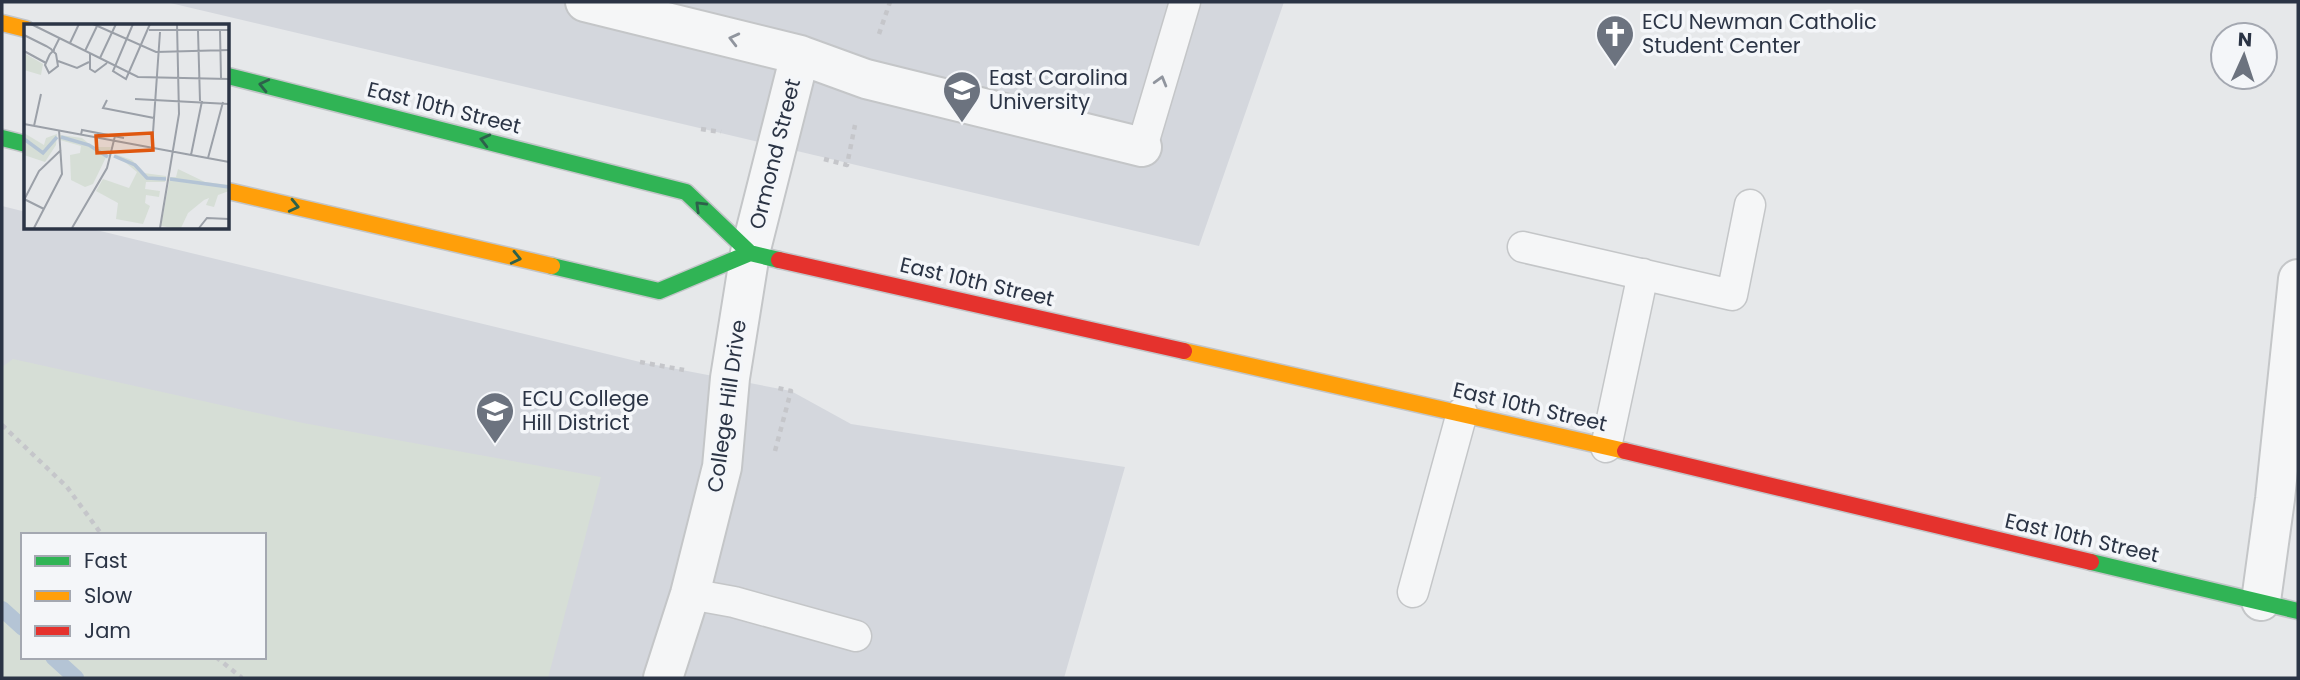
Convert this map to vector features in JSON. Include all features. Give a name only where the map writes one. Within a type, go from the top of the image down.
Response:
[{"type":"main road","points":[[2,23],[24,28]]},
{"type":"main road","name":"East 10th Street","points":[[229,76],[686,192],[750,253],[1462,412],[2298,611]]},
{"type":"main road","points":[[2,138],[24,144]]},
{"type":"main road","points":[[229,191],[659,291],[750,253]]},
{"type":"street","name":"Ormond Street","points":[[585,2],[800,55],[866,79],[1142,147]]},
{"type":"street","name":"Ormond Street","points":[[750,253],[800,55]]},
{"type":"street","name":"College Hill Drive","points":[[663,678],[690,594],[722,467],[730,378],[750,253]]},
{"type":"street","points":[[2260,601],[2275,499],[2298,279]]},
{"type":"lane","points":[[1142,147],[1185,2]]},
{"type":"lane","points":[[1523,247],[1732,295],[1750,205]]},
{"type":"lane","points":[[1606,447],[1643,274]]},
{"type":"lane","points":[[1413,592],[1462,412]]},
{"type":"lane","points":[[690,594],[734,602],[856,636]]},
{"type":"path","points":[[876,40],[890,2]]},
{"type":"path","points":[[816,157],[847,165],[857,116]]},
{"type":"path","points":[[701,129],[721,132]]},
{"type":"path","points":[[2,425],[67,486],[101,533]]},
{"type":"path","points":[[218,659],[242,678]]},
{"type":"shaded area","name":"East Carolina University","points":[[166,2],[1284,2],[1199,246]]},
{"type":"shaded area","name":"ECU College Hill District","points":[[2,206],[24,212],[24,229],[92,229],[640,362],[791,391],[851,424],[1125,467],[1064,678],[2,678]]},
{"type":"shaded area","points":[[13,359],[303,423],[601,477],[548,678],[2,678],[2,367]]},
{"type":"waterway","points":[[2,609],[21,626]]},
{"type":"waterway","points":[[55,659],[76,678]]},
{"type":"traffic: fast","points":[[229,76],[686,192],[750,253],[779,260]]},
{"type":"traffic: fast","points":[[2,138],[24,144]]},
{"type":"traffic: fast","points":[[552,266],[659,291],[750,253]]},
{"type":"traffic: fast","points":[[2091,562],[2298,611]]},
{"type":"traffic: slow","points":[[2,23],[24,28]]},
{"type":"traffic: slow","points":[[229,191],[552,266]]},
{"type":"traffic: slow","points":[[1184,351],[1625,451]]},
{"type":"traffic: jam","points":[[779,260],[1184,351]]},
{"type":"traffic: jam","points":[[1625,451],[2091,562]]},
{"type":"place","name":"ECU Newman Catholic Student Center","points":[[1615,68]]},
{"type":"place","name":"East Carolina University","points":[[962,124]]},
{"type":"place","name":"ECU College Hill District","points":[[495,445]]}]
